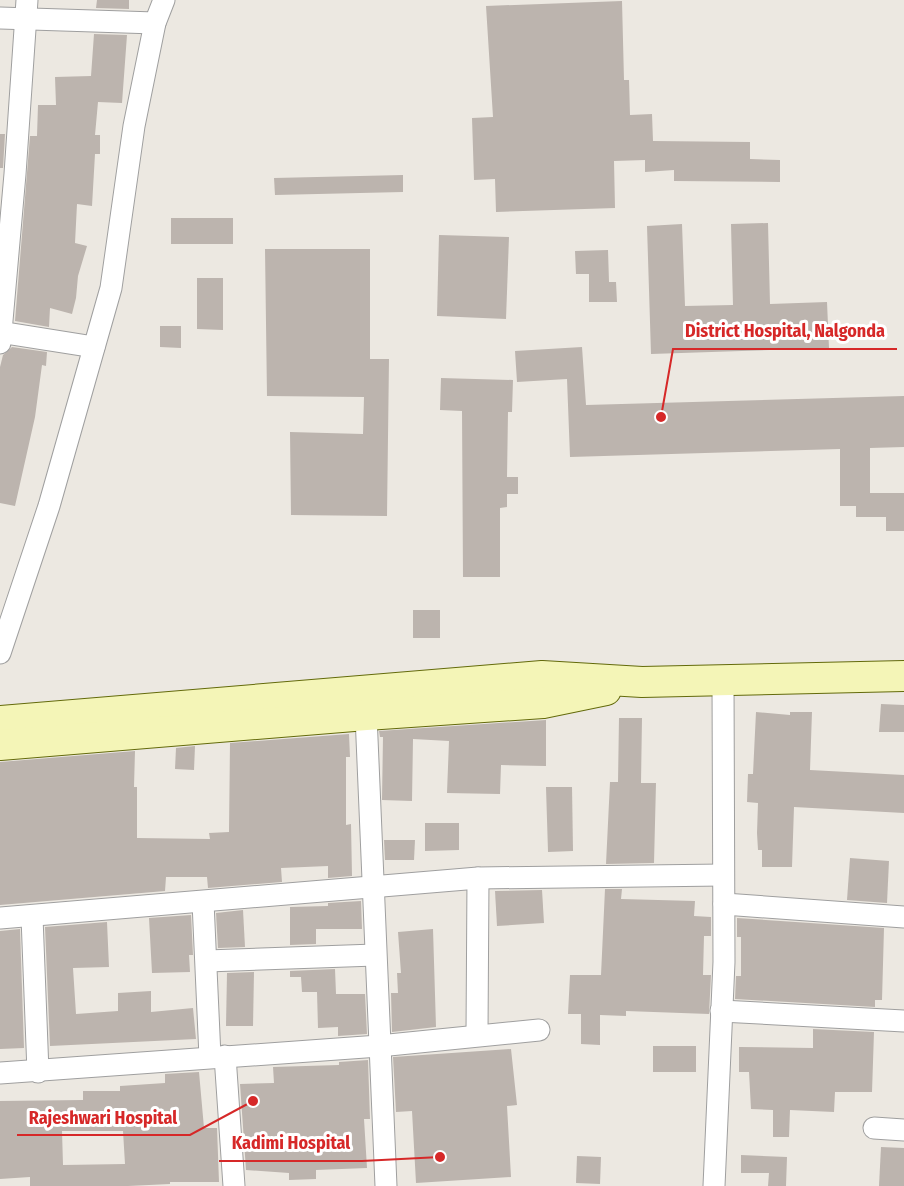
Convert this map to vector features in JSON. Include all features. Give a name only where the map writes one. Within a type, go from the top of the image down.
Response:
[{"type":"street","points":[[0,653],[49,506],[111,288],[134,126],[156,23],[164,0]]},
{"type":"street","points":[[0,18],[27,9],[156,23]]},
{"type":"street","points":[[27,9],[0,336],[94,346]]},
{"type":"street","points":[[0,721],[542,676],[642,682],[904,676]]},
{"type":"street","points":[[714,1186],[724,904],[723,680]]},
{"type":"street","points":[[0,746],[366,715],[543,704],[642,682]]},
{"type":"street","points":[[366,715],[386,1186]]},
{"type":"street","points":[[0,918],[478,878],[723,875]]},
{"type":"street","points":[[477,1034],[478,878]]},
{"type":"street","points":[[203,902],[207,961],[234,1186]]},
{"type":"street","points":[[724,904],[904,917]]},
{"type":"street","points":[[32,917],[38,1072]]},
{"type":"street","points":[[207,961],[375,955]]},
{"type":"street","points":[[721,1011],[904,1021]]},
{"type":"street","points":[[0,1073],[379,1046],[477,1034],[539,1030]]},
{"type":"street","points":[[874,1128],[904,1130]]},
{"type":"building","points":[[97,0],[129,0],[129,9],[96,8]]},
{"type":"building","points":[[622,1],[624,80],[629,80],[630,115],[652,114],[653,141],[750,142],[750,159],[780,160],[780,182],[674,181],[674,170],[645,172],[645,160],[614,161],[615,208],[496,212],[495,179],[474,180],[472,118],[493,117],[486,6]]},
{"type":"building","points":[[94,34],[127,35],[122,103],[98,102],[95,135],[100,135],[100,154],[95,154],[92,206],[77,204],[75,243],[87,246],[78,276],[72,314],[50,308],[49,327],[15,321],[30,136],[37,136],[38,105],[56,105],[55,77],[91,76]]},
{"type":"building","points":[[0,134],[5,134],[3,168],[0,168]]},
{"type":"building","points":[[403,175],[403,192],[275,195],[274,178]]},
{"type":"building","points":[[171,218],[233,218],[233,244],[171,244]]},
{"type":"building","points":[[768,223],[770,304],[827,302],[829,348],[651,354],[647,226],[682,224],[685,306],[733,305],[731,224]]},
{"type":"building","points":[[439,235],[509,237],[506,319],[437,316]]},
{"type":"building","points":[[265,249],[370,249],[370,359],[389,359],[387,516],[291,515],[290,432],[363,434],[364,397],[267,396]]},
{"type":"building","points":[[608,250],[609,282],[616,282],[617,302],[589,302],[589,274],[576,274],[575,251]]},
{"type":"building","points":[[197,278],[223,278],[223,330],[197,329]]},
{"type":"building","points":[[160,326],[181,326],[181,348],[160,347]]},
{"type":"building","points":[[12,347],[47,352],[46,366],[42,365],[35,417],[15,506],[0,503],[0,367],[3,355]]},
{"type":"building","points":[[582,347],[586,405],[904,396],[904,447],[870,448],[870,493],[904,493],[904,531],[886,531],[886,517],[856,517],[856,506],[840,506],[840,449],[570,457],[567,379],[517,382],[515,351]]},
{"type":"building","points":[[441,378],[513,380],[512,412],[508,412],[507,477],[518,477],[518,494],[507,494],[507,507],[500,508],[500,577],[463,577],[462,411],[440,410]]},
{"type":"building","points":[[413,610],[440,610],[440,638],[413,638]]},
{"type":"building","points":[[881,704],[904,705],[904,732],[879,732]]},
{"type":"building","points":[[756,712],[790,715],[790,712],[812,712],[810,770],[904,775],[904,813],[794,807],[792,867],[762,867],[762,850],[758,850],[758,803],[747,802],[748,774],[753,774]]},
{"type":"building","points":[[619,718],[642,718],[641,783],[656,783],[654,863],[606,864],[610,782],[618,782]]},
{"type":"building","points":[[546,720],[546,766],[501,765],[500,794],[447,793],[449,741],[413,739],[412,801],[382,800],[383,737],[380,737],[379,731]]},
{"type":"building","points":[[349,734],[350,757],[346,757],[346,825],[351,824],[352,876],[328,878],[328,866],[281,868],[282,882],[208,888],[207,877],[166,877],[165,891],[0,905],[0,762],[135,751],[134,787],[137,787],[137,838],[210,839],[209,833],[229,832],[230,743]]},
{"type":"building","points":[[195,746],[194,770],[175,769],[176,748]]},
{"type":"building","points":[[546,787],[572,787],[573,851],[548,852]]},
{"type":"building","points":[[425,823],[459,823],[459,850],[425,851]]},
{"type":"building","points":[[384,840],[415,840],[414,860],[385,860]]},
{"type":"building","points":[[850,858],[889,861],[887,903],[847,900]]},
{"type":"building","points":[[605,889],[622,889],[621,899],[695,901],[694,916],[711,917],[711,936],[704,936],[703,975],[711,975],[709,1014],[626,1011],[626,1016],[600,1015],[600,1045],[581,1044],[581,1014],[568,1014],[570,975],[601,975]]},
{"type":"building","points":[[542,890],[544,923],[497,926],[495,891]]},
{"type":"building","points":[[361,901],[362,929],[316,929],[316,944],[290,945],[290,907],[328,906],[328,903]]},
{"type":"building","points":[[243,910],[245,947],[218,948],[216,913]]},
{"type":"building","points":[[191,915],[193,955],[189,955],[190,972],[152,973],[149,918]]},
{"type":"building","points":[[737,918],[884,928],[882,1000],[875,1000],[875,1007],[735,999],[736,976],[741,976],[741,937],[737,937]]},
{"type":"building","points":[[107,922],[109,967],[73,968],[76,1014],[118,1011],[118,993],[151,991],[151,1012],[193,1008],[196,1039],[50,1046],[45,927]]},
{"type":"building","points":[[20,929],[24,1048],[0,1049],[0,931]]},
{"type":"building","points":[[433,929],[436,1027],[392,1032],[391,993],[398,993],[397,973],[401,973],[398,932]]},
{"type":"building","points":[[335,969],[336,994],[365,994],[367,1034],[338,1036],[338,1027],[318,1028],[317,992],[302,992],[301,977],[290,977],[290,971]]},
{"type":"building","points":[[254,972],[253,1026],[226,1026],[227,973]]},
{"type":"building","points":[[813,1029],[874,1032],[872,1092],[835,1092],[834,1112],[790,1110],[789,1137],[773,1137],[773,1110],[751,1109],[749,1072],[739,1072],[739,1047],[813,1048]]},
{"type":"building","points":[[653,1046],[696,1046],[696,1072],[653,1072]]},
{"type":"building","points":[[511,1049],[517,1105],[507,1106],[511,1177],[416,1183],[412,1111],[396,1112],[393,1057]]},
{"type":"building","points":[[368,1060],[370,1119],[364,1119],[367,1168],[316,1170],[316,1179],[289,1180],[289,1173],[246,1170],[240,1084],[274,1083],[273,1067],[339,1065],[339,1062]]},
{"type":"building","points":[[199,1072],[204,1128],[217,1128],[219,1182],[170,1182],[170,1184],[128,1186],[30,1186],[30,1177],[0,1179],[0,1101],[83,1100],[83,1091],[120,1091],[120,1086],[165,1083],[165,1074]],"holes":[[[62,1131],[123,1131],[125,1164],[63,1165]]]},
{"type":"building","points":[[881,1147],[904,1148],[904,1186],[879,1186]]},
{"type":"building","points":[[741,1155],[787,1157],[786,1186],[768,1186],[769,1173],[741,1173]]},
{"type":"building","points":[[577,1156],[601,1157],[600,1184],[576,1183]]},
{"type":"place","name":"District Hospital, Nalgonda","points":[[661,417]]},
{"type":"place","name":"Rajeshwari Hospital","points":[[253,1101]]},
{"type":"place","name":"Kadimi Hospital","points":[[440,1157]]}]
